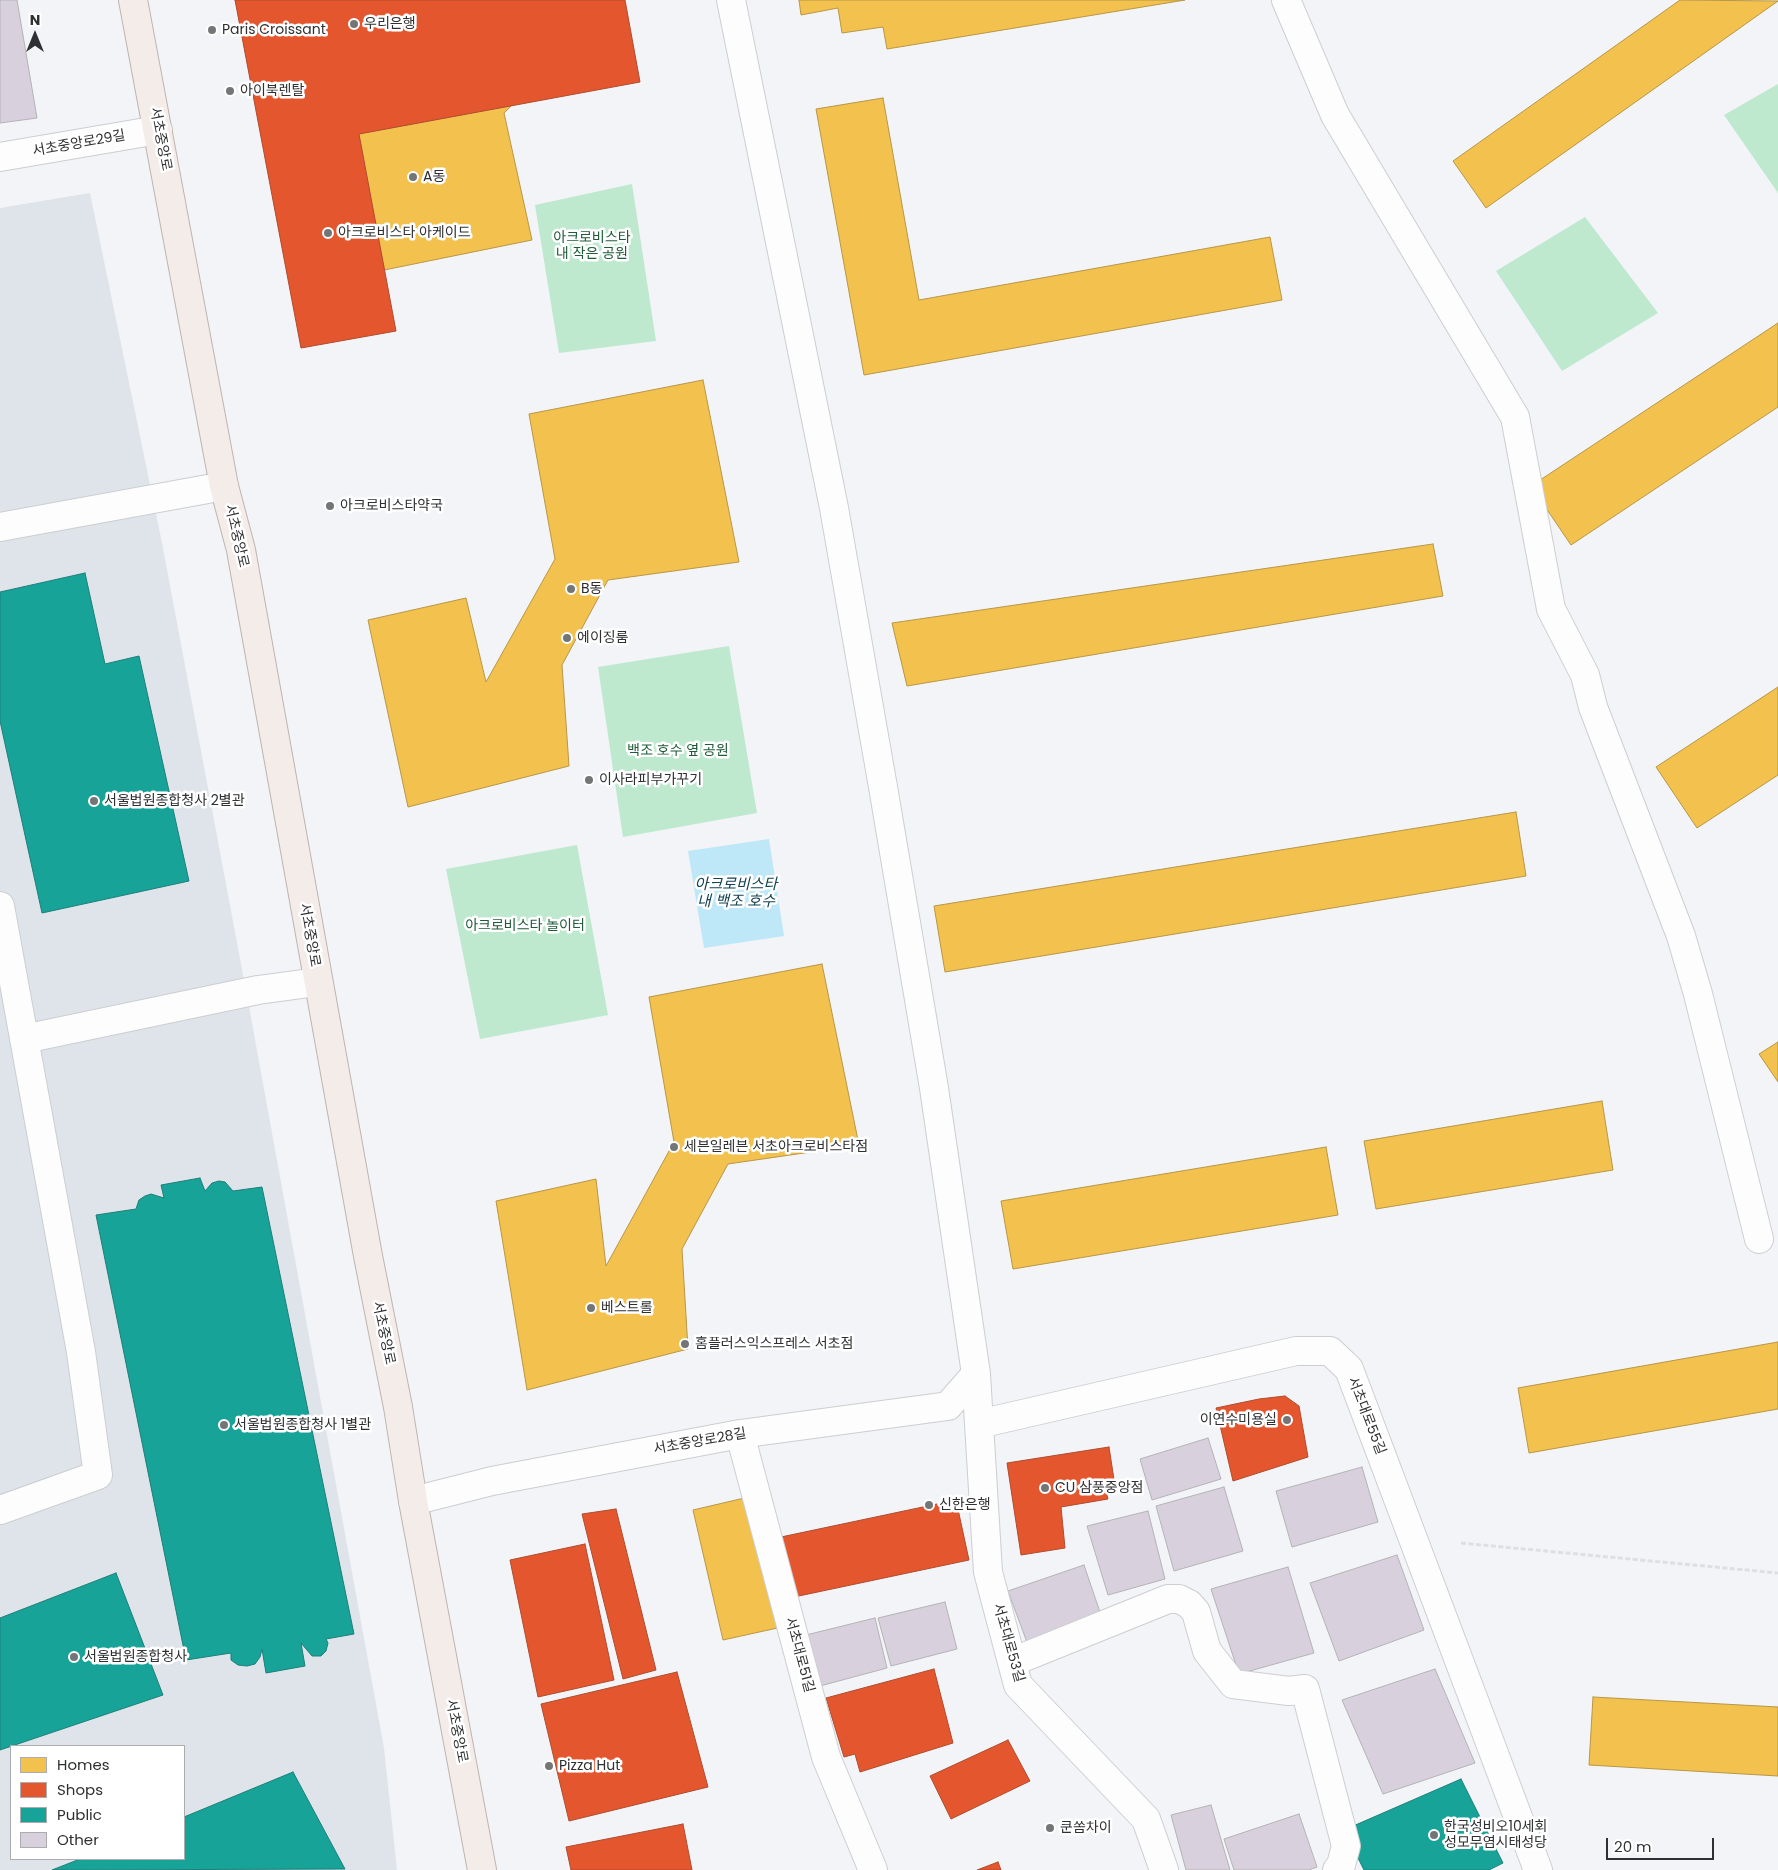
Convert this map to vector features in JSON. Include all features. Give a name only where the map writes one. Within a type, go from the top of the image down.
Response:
[{"type":"main road","name":"서초중앙로","points":[[134,0],[224,486],[240,550],[317,982],[373,1285],[398,1407],[413,1501],[482,1870]]},
{"type":"street","points":[[730,0],[836,517],[934,1088],[976,1374],[979,1424]]},
{"type":"street","points":[[1286,0],[1335,115],[1515,417],[1551,609],[1584,675],[1593,707],[1682,936],[1759,1239]]},
{"type":"street","name":"서초중앙로29길","points":[[0,157],[158,130]]},
{"type":"street","points":[[0,527],[224,486]]},
{"type":"street","points":[[0,906],[3,937],[24,1039],[81,1352],[98,1475],[0,1510]]},
{"type":"street","points":[[24,1039],[258,990],[317,982]]},
{"type":"street","name":"서초대로55길","points":[[979,1424],[1296,1351],[1330,1351],[1349,1369],[1538,1870]]},
{"type":"street","name":"서초중앙로28길","points":[[413,1501],[492,1481],[740,1434],[948,1406],[976,1374]]},
{"type":"street","name":"서초대로53길","points":[[979,1424],[988,1572],[1018,1685],[1146,1819],[1164,1870]]},
{"type":"street","name":"서초대로51길","points":[[740,1434],[826,1757],[873,1870]]},
{"type":"street","points":[[1012,1662],[1168,1599],[1179,1599],[1189,1604],[1196,1612],[1207,1650],[1233,1684],[1290,1691],[1305,1689],[1346,1846],[1341,1865],[1337,1870]]},
{"type":"path","points":[[1461,1543],[1778,1573]]},
{"type":"shaded area","points":[[90,193],[162,543],[250,1012],[384,1748],[397,1870],[0,1870],[0,208]]},
{"type":"green space","points":[[1778,84],[1778,193],[1724,115]]},
{"type":"green space","name":"아크로비스타 내 작은 공원","points":[[632,184],[656,341],[559,353],[535,205]]},
{"type":"green space","points":[[1585,217],[1658,313],[1562,371],[1496,271]]},
{"type":"green space","name":"백조 호수 옆 공원","points":[[729,646],[757,813],[623,837],[598,667]]},
{"type":"green space","name":"아크로비스타 놀이터","points":[[577,845],[608,1015],[480,1039],[446,869]]},
{"type":"water","name":"아크로비스타 내 백조 호수","points":[[769,839],[784,936],[704,948],[688,851]]},
{"type":"building: Homes","name":"A동","points":[[462,0],[509,0],[560,58],[504,113],[532,240],[330,281],[289,85],[438,57],[419,37]]},
{"type":"building: Homes","points":[[799,0],[1185,0],[887,49],[883,27],[842,33],[838,8],[801,15]]},
{"type":"building: Homes","points":[[1680,0],[1778,1],[1486,208],[1453,161]]},
{"type":"building: Homes","points":[[883,98],[919,300],[1270,237],[1282,300],[864,375],[816,109]]},
{"type":"building: Homes","points":[[1778,323],[1778,407],[1571,545],[1531,486]]},
{"type":"building: Homes","name":"B동","points":[[703,380],[739,562],[608,580],[562,665],[569,766],[408,807],[368,620],[466,598],[486,682],[555,559],[529,414]]},
{"type":"building: Homes","points":[[1433,544],[1443,596],[907,686],[892,623]]},
{"type":"building: Homes","points":[[1778,687],[1778,775],[1697,828],[1656,767]]},
{"type":"building: Homes","points":[[1516,812],[1526,876],[945,972],[934,906]]},
{"type":"building: Homes","points":[[822,964],[859,1145],[728,1164],[682,1249],[688,1349],[527,1390],[496,1201],[596,1179],[606,1266],[674,1142],[649,997]]},
{"type":"building: Homes","points":[[1778,1042],[1778,1082],[1759,1054]]},
{"type":"building: Homes","points":[[1602,1101],[1613,1170],[1376,1209],[1364,1141]]},
{"type":"building: Homes","points":[[1326,1147],[1338,1215],[1013,1269],[1001,1201]]},
{"type":"building: Homes","points":[[1778,1342],[1778,1409],[1529,1453],[1518,1388]]},
{"type":"building: Homes","points":[[753,1496],[782,1627],[723,1640],[693,1510]]},
{"type":"building: Homes","points":[[1593,1697],[1778,1707],[1778,1776],[1589,1765]]},
{"type":"building: Shops","name":"아크로비스타 아케이드","points":[[235,0],[625,0],[640,82],[359,134],[396,331],[301,348]]},
{"type":"building: Shops","points":[[1285,1396],[1299,1406],[1308,1457],[1233,1481],[1216,1408]]},
{"type":"building: Shops","points":[[1109,1447],[1115,1486],[1105,1488],[1108,1499],[1061,1507],[1065,1548],[1021,1555],[1007,1463]]},
{"type":"building: Shops","points":[[956,1500],[969,1560],[794,1597],[781,1537]]},
{"type":"building: Shops","points":[[616,1509],[656,1670],[623,1679],[582,1514]]},
{"type":"building: Shops","points":[[585,1544],[614,1680],[538,1697],[510,1560]]},
{"type":"building: Shops","points":[[934,1669],[953,1743],[860,1772],[855,1754],[844,1757],[826,1698]]},
{"type":"building: Shops","points":[[677,1672],[708,1787],[569,1821],[541,1704]]},
{"type":"building: Shops","points":[[1008,1740],[1030,1781],[951,1819],[930,1776]]},
{"type":"building: Shops","points":[[683,1824],[692,1870],[571,1870],[566,1847]]},
{"type":"building: Shops","points":[[998,1862],[1001,1870],[977,1870]]},
{"type":"building: Public","name":"서울법원종합청사 2별관","points":[[85,573],[105,664],[139,656],[189,881],[42,913],[0,721],[0,592]]},
{"type":"building: Public","name":"서울법원종합청사 1별관","points":[[200,1178],[205,1191],[212,1183],[219,1181],[225,1182],[233,1191],[262,1187],[354,1634],[326,1639],[328,1643],[326,1651],[321,1656],[312,1656],[301,1643],[305,1666],[266,1673],[262,1649],[260,1657],[255,1664],[247,1666],[238,1665],[231,1660],[231,1653],[186,1660],[96,1215],[136,1209],[139,1200],[145,1196],[151,1194],[164,1198],[161,1185]]},
{"type":"building: Public","name":"서울법원종합청사","points":[[116,1573],[163,1695],[10,1745],[0,1750],[0,1618]]},
{"type":"building: Public","points":[[293,1772],[345,1869],[52,1870],[77,1860],[185,1860],[185,1817]]},
{"type":"building: Public","points":[[1461,1779],[1503,1863],[1489,1870],[1364,1870],[1344,1830]]},
{"type":"building: Other","points":[[0,0],[17,0],[37,118],[0,123]]},
{"type":"building: Other","points":[[1208,1438],[1221,1479],[1152,1500],[1140,1459]]},
{"type":"building: Other","points":[[1362,1467],[1378,1522],[1292,1547],[1276,1491]]},
{"type":"building: Other","points":[[1224,1487],[1243,1551],[1174,1571],[1156,1506]]},
{"type":"building: Other","points":[[1148,1511],[1165,1579],[1108,1595],[1087,1526]]},
{"type":"building: Other","points":[[1397,1555],[1424,1630],[1339,1661],[1310,1583]]},
{"type":"building: Other","points":[[1084,1565],[1102,1618],[1028,1645],[1008,1591]]},
{"type":"building: Other","points":[[1288,1567],[1314,1653],[1239,1674],[1211,1589]]},
{"type":"building: Other","points":[[945,1602],[957,1649],[891,1666],[878,1618]]},
{"type":"building: Other","points":[[875,1618],[887,1668],[820,1686],[806,1635]]},
{"type":"building: Other","points":[[1435,1669],[1475,1763],[1383,1794],[1342,1700]]},
{"type":"building: Other","points":[[1211,1805],[1230,1870],[1186,1870],[1171,1815]]},
{"type":"building: Other","points":[[1299,1814],[1317,1867],[1309,1870],[1234,1870],[1224,1839]]},
{"type":"place","name":"우리은행","points":[[354,24]]},
{"type":"place","name":"Paris Croissant","points":[[212,30]]},
{"type":"place","name":"아이북렌탈","points":[[230,91]]},
{"type":"place","name":"A동","points":[[413,177]]},
{"type":"place","name":"아크로비스타 아케이드","points":[[328,233]]},
{"type":"place","name":"아크로비스타약국","points":[[330,506]]},
{"type":"place","name":"B동","points":[[571,589]]},
{"type":"place","name":"에이징룸","points":[[567,638]]},
{"type":"place","name":"이사라피부가꾸기","points":[[589,780]]},
{"type":"place","name":"서울법원종합청사 2별관","points":[[94,801]]},
{"type":"place","name":"세븐일레븐 서초아크로비스타점","points":[[674,1147]]},
{"type":"place","name":"베스트롤","points":[[591,1308]]},
{"type":"place","name":"홈플러스익스프레스 서초점","points":[[685,1344]]},
{"type":"place","name":"이연수미용실","points":[[1287,1420]]},
{"type":"place","name":"서울법원종합청사 1별관","points":[[224,1425]]},
{"type":"place","name":"CU 삼풍중앙점","points":[[1045,1488]]},
{"type":"place","name":"신한은행","points":[[929,1505]]},
{"type":"place","name":"서울법원종합청사","points":[[74,1657]]},
{"type":"place","name":"Pizza Hut","points":[[549,1766]]},
{"type":"place","name":"쿤쏨차이","points":[[1050,1828]]},
{"type":"place","name":"한국성비오10세회 성모무염시태성당","points":[[1434,1835]]}]
